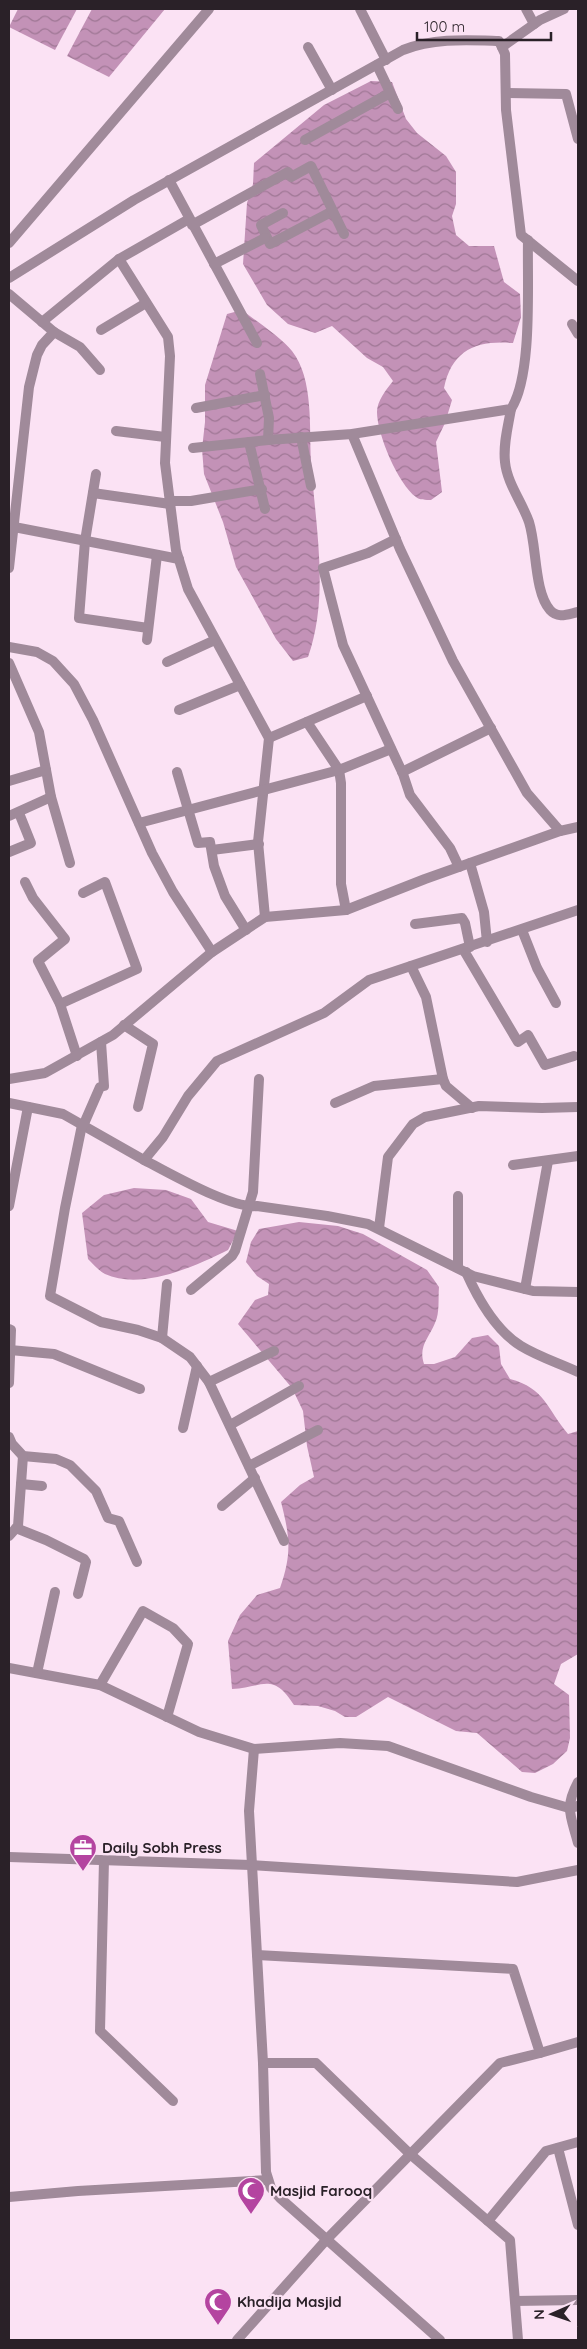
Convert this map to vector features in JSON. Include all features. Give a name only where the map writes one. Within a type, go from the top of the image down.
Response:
[{"type":"street","points":[[9,243],[209,9]]},
{"type":"street","points":[[360,9],[386,60]]},
{"type":"street","points":[[526,9],[534,24]]},
{"type":"street","points":[[502,47],[534,24],[564,9]]},
{"type":"street","points":[[9,278],[62,243],[169,180],[376,65],[423,42],[499,41],[505,54],[512,172],[521,235],[578,281]]},
{"type":"street","points":[[308,47],[332,90]]},
{"type":"street","points":[[376,65],[398,109]]},
{"type":"street","points":[[305,140],[390,93]]},
{"type":"street","points":[[506,93],[566,94],[578,139]]},
{"type":"street","points":[[42,322],[119,259],[288,172],[291,177],[311,166],[331,212],[344,234]]},
{"type":"street","points":[[169,180],[257,343]]},
{"type":"street","points":[[283,212],[261,225],[265,238],[270,244],[331,212]]},
{"type":"street","points":[[214,264],[265,238]]},
{"type":"street","points":[[528,240],[525,359],[517,400],[511,409],[505,441],[505,464],[529,522],[537,558],[542,599],[556,614],[561,616],[578,612]]},
{"type":"street","points":[[119,259],[168,337],[170,356],[164,463],[179,559],[188,589],[269,738],[259,844],[264,917]]},
{"type":"street","points":[[9,294],[54,332],[80,347],[100,370]]},
{"type":"street","points":[[101,330],[146,302]]},
{"type":"street","points":[[572,324],[578,334]]},
{"type":"street","points":[[9,568],[11,526],[29,387],[37,355],[42,345],[54,332]]},
{"type":"street","points":[[260,374],[270,423],[268,440]]},
{"type":"street","points":[[196,408],[265,395]]},
{"type":"street","points":[[193,448],[352,434],[511,409]]},
{"type":"street","points":[[116,431],[165,437]]},
{"type":"street","points":[[352,434],[396,539],[453,661],[526,792],[560,831]]},
{"type":"street","points":[[301,437],[312,486]]},
{"type":"street","points":[[249,442],[262,489],[265,509]]},
{"type":"street","points":[[96,474],[86,541],[79,618],[148,628]]},
{"type":"street","points":[[93,494],[170,503],[262,489]]},
{"type":"street","points":[[11,526],[179,559]]},
{"type":"street","points":[[396,539],[368,553],[323,568],[343,645],[402,772],[410,795],[450,848],[459,867]]},
{"type":"street","points":[[147,640],[157,555]]},
{"type":"street","points":[[167,662],[215,640]]},
{"type":"street","points":[[9,647],[37,652],[53,661],[74,684],[93,720],[172,892],[212,952]]},
{"type":"street","points":[[9,663],[39,732],[51,797],[70,863]]},
{"type":"street","points":[[179,710],[240,685]]},
{"type":"street","points":[[269,738],[367,696]]},
{"type":"street","points":[[307,722],[339,770],[342,789],[341,884],[346,910]]},
{"type":"street","points":[[402,772],[491,728]]},
{"type":"street","points":[[139,823],[188,808],[339,770],[392,750]]},
{"type":"street","points":[[9,781],[46,770]]},
{"type":"street","points":[[177,772],[198,843],[210,842],[214,866],[226,896],[246,930]]},
{"type":"street","points":[[9,816],[51,797]]},
{"type":"street","points":[[9,852],[31,842],[19,812]]},
{"type":"street","points":[[9,1079],[45,1073],[101,1042],[212,952],[264,917],[346,910],[470,863],[560,831],[578,827]]},
{"type":"street","points":[[212,850],[259,844]]},
{"type":"street","points":[[470,863],[484,912],[487,942]]},
{"type":"street","points":[[24,882],[33,898],[65,939],[38,961],[60,1004],[77,1056]]},
{"type":"street","points":[[60,1004],[137,969],[105,882],[84,893]]},
{"type":"street","points":[[144,1160],[163,1137],[188,1096],[216,1061],[324,1013],[369,980],[578,910]]},
{"type":"street","points":[[415,924],[462,918],[465,923],[467,948],[518,1042],[528,1035],[545,1065],[574,1056]]},
{"type":"street","points":[[522,930],[537,968],[556,1003]]},
{"type":"street","points":[[411,966],[426,997],[446,1086],[472,1108]]},
{"type":"street","points":[[124,1025],[153,1044],[138,1107]]},
{"type":"street","points":[[101,1042],[104,1086],[100,1087],[83,1125],[65,1208],[50,1296],[102,1322],[138,1330],[162,1338],[190,1357],[209,1382],[284,1541]]},
{"type":"street","points":[[191,1290],[232,1256],[254,1192],[259,1079]]},
{"type":"street","points":[[335,1103],[374,1086],[443,1079]]},
{"type":"street","points":[[9,1103],[63,1114],[144,1160],[221,1197],[249,1207],[257,1206],[327,1216],[379,1228],[462,1270],[524,1289],[557,1293],[578,1292]]},
{"type":"street","points":[[9,1206],[28,1107]]},
{"type":"street","points":[[379,1228],[388,1156],[413,1124],[425,1117],[472,1108],[578,1107]]},
{"type":"street","points":[[513,1165],[578,1156]]},
{"type":"street","points":[[524,1289],[548,1161]]},
{"type":"street","points":[[458,1196],[462,1270],[475,1292],[490,1314],[512,1340],[535,1354],[578,1372]]},
{"type":"street","points":[[162,1338],[167,1284]]},
{"type":"street","points":[[9,1328],[11,1330],[9,1383]]},
{"type":"street","points":[[10,1350],[54,1354],[140,1389]]},
{"type":"street","points":[[209,1382],[274,1351]]},
{"type":"street","points":[[183,1428],[197,1366]]},
{"type":"street","points":[[230,1425],[299,1386]]},
{"type":"street","points":[[249,1466],[318,1430]]},
{"type":"street","points":[[9,1437],[12,1444],[23,1456],[56,1459],[70,1465],[96,1492],[108,1518],[119,1521],[137,1562]]},
{"type":"street","points":[[12,1532],[18,1526],[23,1456]]},
{"type":"street","points":[[222,1506],[255,1478]]},
{"type":"street","points":[[21,1484],[42,1486]]},
{"type":"street","points":[[12,1532],[46,1540],[84,1559],[86,1562],[78,1594]]},
{"type":"street","points":[[37,1673],[55,1592]]},
{"type":"street","points":[[100,1685],[143,1611],[173,1628],[188,1644],[167,1717]]},
{"type":"street","points":[[9,1668],[100,1685],[199,1732],[254,1749],[340,1743],[388,1746],[532,1798],[573,1807]]},
{"type":"street","points":[[254,1749],[249,1811],[263,2063],[266,2172],[268,2180],[271,2188],[280,2198],[440,2340]]},
{"type":"street","points":[[578,1782],[572,1793],[578,1843]]},
{"type":"street","points":[[9,1857],[251,1866],[517,1882],[578,1870]]},
{"type":"street","points":[[104,1860],[100,2031],[173,2101]]},
{"type":"street","points":[[257,1955],[513,1969],[540,2053]]},
{"type":"street","points":[[237,2340],[327,2238],[500,2063],[578,2042]]},
{"type":"street","points":[[263,2063],[316,2063],[410,2154],[510,2240],[518,2340]]},
{"type":"street","points":[[488,2221],[546,2151],[578,2142]]},
{"type":"street","points":[[558,2148],[578,2225]]},
{"type":"street","points":[[9,2197],[268,2180]]},
{"type":"street","points":[[515,2301],[578,2300]]},
{"type":"water","points":[[18,9],[77,9],[55,50],[9,27]]},
{"type":"water","points":[[92,9],[165,9],[109,77],[67,56]]},
{"type":"water","points":[[371,81],[392,82],[406,119],[417,133],[446,156],[456,172],[456,204],[452,216],[456,235],[469,246],[494,246],[504,282],[520,294],[521,317],[513,343],[488,343],[468,350],[460,356],[448,375],[444,388],[452,400],[445,423],[436,442],[442,492],[431,500],[419,499],[409,491],[396,470],[385,445],[378,421],[377,408],[382,396],[393,381],[383,367],[367,358],[332,326],[315,333],[288,324],[267,305],[243,264],[247,203],[253,184],[254,163],[324,105]]},
{"type":"water","points":[[242,310],[288,346],[299,362],[307,389],[320,585],[315,633],[308,657],[293,661],[276,639],[236,567],[223,522],[204,474],[202,449],[205,422],[205,385],[227,314]]},
{"type":"water","points":[[134,1188],[166,1190],[191,1199],[208,1222],[238,1231],[228,1250],[185,1269],[151,1278],[119,1279],[103,1273],[88,1259],[82,1213],[104,1195]]},
{"type":"water","points":[[299,1222],[338,1226],[363,1234],[427,1270],[439,1287],[438,1315],[423,1347],[424,1364],[434,1364],[455,1357],[472,1338],[488,1335],[499,1346],[501,1364],[510,1379],[522,1383],[538,1394],[568,1434],[578,1431],[578,1654],[561,1664],[554,1684],[569,1695],[570,1738],[567,1751],[553,1764],[535,1773],[522,1772],[477,1733],[456,1731],[388,1697],[356,1717],[345,1717],[335,1711],[318,1706],[294,1705],[279,1688],[273,1685],[266,1684],[232,1689],[228,1641],[240,1615],[257,1595],[280,1588],[284,1576],[288,1555],[288,1536],[281,1502],[300,1485],[314,1477],[307,1446],[303,1411],[292,1388],[238,1324],[255,1300],[268,1295],[269,1284],[257,1276],[246,1262],[251,1242],[259,1229]]},
{"type":"place","name":"Daily Sobh Press","points":[[83,1872]]},
{"type":"place","name":"Masjid Farooq","points":[[251,2215]]},
{"type":"place","name":"Khadija Masjid","points":[[218,2326]]}]
